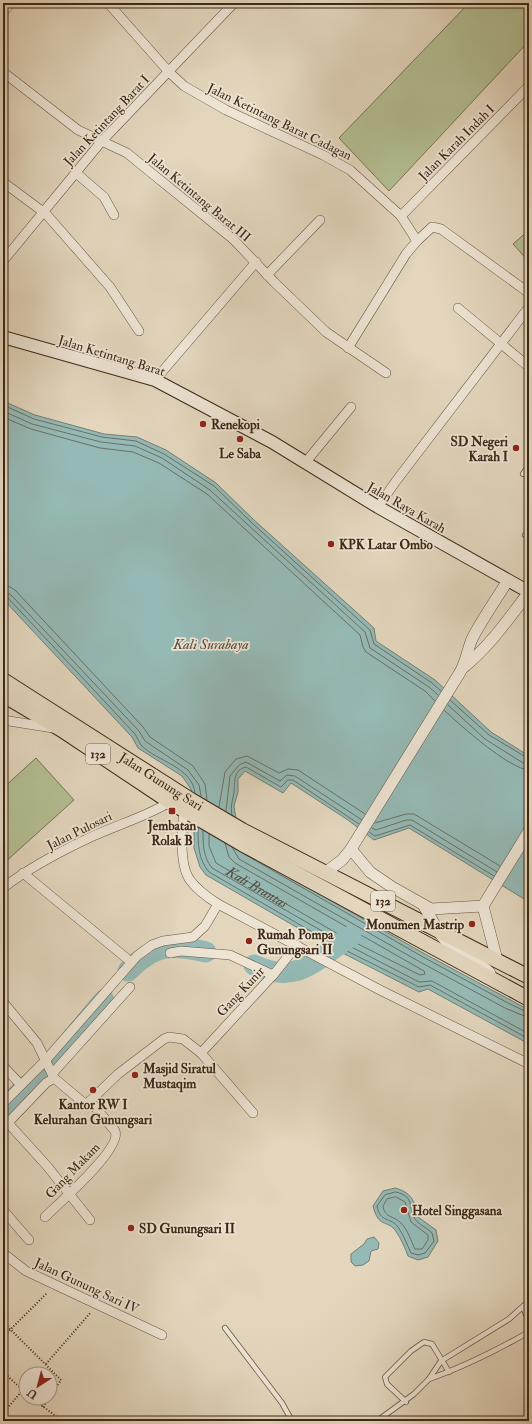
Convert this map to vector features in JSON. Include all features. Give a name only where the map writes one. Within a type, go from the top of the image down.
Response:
[{"type":"main road","name":"Jalan Ketintang Barat","points":[[3,337],[155,380],[272,442]]},
{"type":"main road","name":"Jalan Raya Karah","points":[[272,442],[378,507],[529,592]]},
{"type":"main road","name":"Jalan Gunung Sari","points":[[3,680],[189,808],[242,837],[327,889],[498,983]]},
{"type":"main road","name":"Jalan Gunung Sari","points":[[3,694],[62,730],[170,802],[189,808]]},
{"type":"main road","name":"Jalan Gunung Sari","points":[[242,837],[326,872]]},
{"type":"main road","name":"132","points":[[326,872],[529,977]]},
{"type":"main road","name":"132","points":[[498,983],[529,999]]},
{"type":"street","points":[[3,12],[11,3]]},
{"type":"street","name":"Jalan Ketintang Barat Cadagan","points":[[108,3],[169,72],[184,86],[201,98],[340,163],[360,177],[401,216],[416,241]]},
{"type":"street","name":"Jalan Ketintang Barat I","points":[[3,260],[74,172],[234,3]]},
{"type":"street","name":"Jalan Ketintang Barat III","points":[[4,76],[78,130],[120,150],[138,162],[212,221],[256,262],[267,275],[318,325],[348,348],[386,373]]},
{"type":"street","name":"Jalan Karah Indah I","points":[[401,216],[529,86]]},
{"type":"street","points":[[74,172],[104,197],[114,215]]},
{"type":"street","points":[[3,182],[43,211],[110,287],[139,331]]},
{"type":"street","points":[[267,275],[320,220]]},
{"type":"street","points":[[348,348],[378,297],[416,241],[432,228],[440,229],[529,293]]},
{"type":"street","points":[[155,380],[256,262]]},
{"type":"street","points":[[378,507],[396,481],[501,345],[529,306]]},
{"type":"street","points":[[458,308],[529,367]]},
{"type":"street","points":[[305,463],[351,406]]},
{"type":"street","points":[[462,670],[467,650],[473,638],[508,580]]},
{"type":"street","points":[[326,872],[342,860],[351,849],[462,670],[479,655],[529,592]]},
{"type":"street","points":[[3,720],[62,730]]},
{"type":"street","name":"Jalan Pulosari","points":[[3,888],[23,873],[91,837],[159,809],[170,802]]},
{"type":"street","name":"Jalan Gunung Sari","points":[[189,808],[182,829],[186,872],[196,887],[218,904],[380,990],[529,1064]]},
{"type":"street","points":[[497,960],[483,906],[529,831]]},
{"type":"street","points":[[351,849],[370,872],[424,906],[439,910],[483,906]]},
{"type":"street","points":[[23,873],[131,962]]},
{"type":"street","points":[[90,1220],[69,1194],[5,1126],[46,1082],[49,1069],[131,962],[152,945],[175,939],[190,938],[196,935],[205,926],[218,904]]},
{"type":"street","points":[[424,906],[451,947],[486,968],[498,983]]},
{"type":"street","points":[[175,939],[174,952],[230,955],[275,972]]},
{"type":"street","name":"Gang Kunir","points":[[201,1053],[275,972],[296,945]]},
{"type":"street","points":[[3,1103],[21,1084],[49,1069],[128,989],[116,981]]},
{"type":"street","points":[[3,1002],[34,1038],[49,1069]]},
{"type":"street","points":[[88,1102],[118,1074],[169,1037],[185,1040],[201,1053],[253,1113]]},
{"type":"street","points":[[3,1066],[21,1084]]},
{"type":"street","name":"Gang Makam","points":[[44,1217],[69,1194],[108,1153],[116,1138],[115,1131],[88,1102],[49,1069]]},
{"type":"street","name":"Jalan Gunung Sari IV","points":[[3,1210],[29,1240]]},
{"type":"street","name":"Jalan Gunung Sari IV","points":[[3,1253],[26,1271],[162,1335]]},
{"type":"lane","points":[[522,474],[529,465]]},
{"type":"lane","points":[[377,1421],[406,1402],[429,1379],[441,1361],[509,1319],[529,1301]]},
{"type":"lane","points":[[523,1307],[529,1322]]},
{"type":"lane","points":[[224,1328],[282,1403],[292,1421]]},
{"type":"lane","points":[[429,1379],[449,1372],[493,1352],[529,1332]]},
{"type":"lane","points":[[406,1402],[386,1382],[387,1374],[411,1351],[425,1342],[432,1344],[449,1372]]},
{"type":"path","points":[[3,1337],[55,1285]]},
{"type":"path","points":[[3,1322],[46,1364],[97,1305]]},
{"type":"path","points":[[3,1372],[18,1386]]},
{"type":"path","points":[[58,1377],[62,1381],[58,1387]]},
{"type":"path","points":[[3,1413],[18,1396]]},
{"type":"path","points":[[43,1407],[62,1421]]},
{"type":"green space","points":[[469,3],[529,3],[529,41],[389,191],[339,138]]},
{"type":"green space","points":[[529,230],[529,262],[513,244]]},
{"type":"green space","points":[[36,758],[74,800],[3,864],[3,788]]},
{"type":"water","name":"Kali Surabaya","points":[[3,401],[35,415],[104,434],[137,437],[166,450],[216,483],[254,520],[374,628],[376,641],[435,680],[491,732],[529,756],[529,902],[409,828],[374,840],[348,820],[291,783],[283,793],[245,771],[238,779],[238,792],[234,806],[240,845],[243,851],[425,954],[529,1010],[529,1044],[428,989],[419,992],[331,947],[206,875],[200,867],[194,848],[194,819],[191,789],[182,776],[138,748],[132,737],[3,599]]},
{"type":"water","points":[[395,1188],[409,1195],[414,1202],[418,1217],[436,1230],[438,1241],[428,1257],[418,1260],[408,1256],[395,1230],[380,1221],[375,1213],[373,1206],[383,1191]]},
{"type":"water","points":[[374,1237],[379,1243],[378,1249],[371,1251],[369,1261],[363,1265],[355,1266],[351,1262],[351,1254],[364,1244],[367,1239]]},
{"type":"waterway","points":[[254,965],[269,971],[283,973],[295,971],[317,961],[351,936]]},
{"type":"waterway","points":[[128,971],[147,956],[164,948],[173,947],[206,952]]},
{"type":"waterway","points":[[3,1109],[23,1089],[42,1074],[104,1000]]},
{"type":"place","name":"Renekopi","points":[[203,424]]},
{"type":"place","name":"Le Saba","points":[[240,439]]},
{"type":"place","name":"SD Negeri Karah I","points":[[516,448]]},
{"type":"place","name":"KPK Latar Ombo","points":[[331,544]]},
{"type":"place","name":"Jembatan Rolak B","points":[[172,811]]},
{"type":"place","name":"Monumen Mastrip","points":[[472,924]]},
{"type":"place","name":"Rumah Pompa Gunungsari II","points":[[249,941]]},
{"type":"place","name":"Masjid Siratul Mustaqim","points":[[135,1075]]},
{"type":"place","name":"Kantor RW I Kelurahan Gunungsari","points":[[93,1090]]},
{"type":"place","name":"Hotel Singgasana","points":[[404,1210]]},
{"type":"place","name":"SD Gunungsari II","points":[[131,1228]]},
{"type":"water label","name":"Kali Brantas","points":[[259,885]]}]
